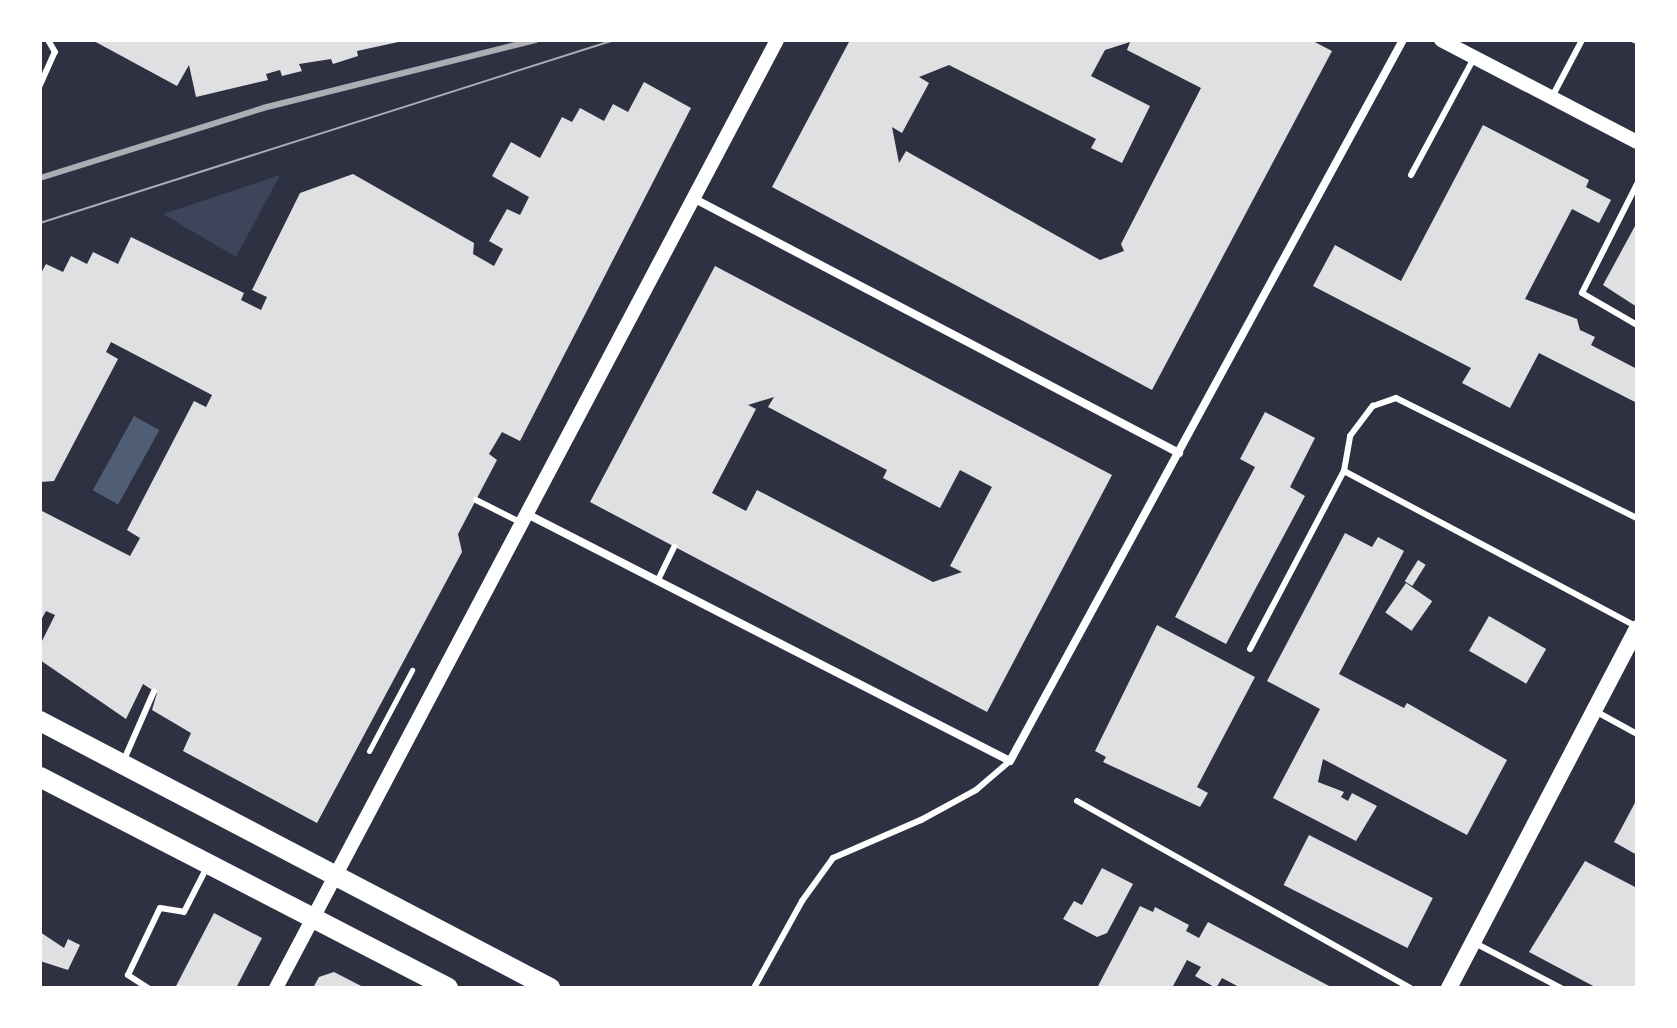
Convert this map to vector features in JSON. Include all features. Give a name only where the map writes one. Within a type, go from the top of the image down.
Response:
[{"type":"main road","points":[[1449,988],[1594,710],[1632,652],[1637,628]]},
{"type":"main road","points":[[40,721],[550,988]]},
{"type":"main road","points":[[40,777],[448,988]]},
{"type":"street","points":[[276,988],[777,40]]},
{"type":"street","points":[[524,518],[658,580],[1010,761],[1403,40]]},
{"type":"street","points":[[1441,40],[1637,142]]},
{"type":"street","points":[[693,198],[1179,453]]},
{"type":"lane","points":[[40,85],[55,52],[48,40]]},
{"type":"lane","points":[[1552,98],[1582,40]]},
{"type":"lane","points":[[1411,175],[1474,58]]},
{"type":"lane","points":[[1637,184],[1582,291],[1585,297],[1637,325]]},
{"type":"lane","points":[[1250,649],[1344,471],[1350,436],[1373,406],[1396,398],[1637,518]]},
{"type":"lane","points":[[1344,471],[1637,628]]},
{"type":"lane","points":[[476,500],[524,518]]},
{"type":"lane","points":[[658,580],[674,547]]},
{"type":"lane","points":[[121,765],[154,691]]},
{"type":"lane","points":[[1594,710],[1637,734]]},
{"type":"lane","points":[[754,988],[802,901],[833,858],[976,790],[1010,761]]},
{"type":"lane","points":[[1077,801],[1410,988]]},
{"type":"lane","points":[[148,988],[128,975],[147,934],[160,908],[184,912],[208,864]]},
{"type":"lane","points":[[1473,942],[1561,988]]},
{"type":"path","points":[[369,751],[412,670]]},
{"type":"shaded area","points":[[280,175],[236,257],[163,214]]},
{"type":"shaded area","points":[[134,416],[159,430],[118,504],[93,490]]},
{"type":"building","points":[[92,40],[403,41],[357,51],[358,56],[333,64],[331,59],[299,64],[302,71],[282,76],[280,70],[266,74],[268,80],[196,97],[189,65],[177,86]]},
{"type":"building","points":[[850,40],[1311,40],[1332,51],[1152,390],[772,187]],"holes":[[[1130,42],[1127,50],[1201,88],[1121,244],[1124,251],[1100,260],[906,151],[899,163],[892,127],[902,133],[929,83],[919,77],[949,65],[1096,139],[1091,148],[1122,163],[1150,106],[1091,76],[1105,50]]]},
{"type":"building","points":[[644,82],[691,108],[520,441],[502,432],[489,454],[497,460],[458,534],[462,552],[317,823],[183,751],[191,733],[152,710],[157,693],[143,684],[126,719],[40,660],[40,645],[55,615],[46,611],[40,622],[40,510],[130,556],[140,538],[127,530],[194,401],[206,407],[212,395],[111,342],[106,352],[118,359],[54,481],[40,482],[40,275],[46,264],[63,272],[71,256],[87,264],[93,252],[118,264],[131,237],[244,293],[241,300],[261,310],[267,297],[252,290],[300,193],[353,174],[474,243],[473,254],[494,266],[503,249],[489,241],[507,209],[520,215],[529,197],[492,176],[511,142],[540,158],[562,117],[572,122],[580,108],[604,121],[613,104],[628,112]]},
{"type":"building","points":[[1483,125],[1589,180],[1586,187],[1611,200],[1599,223],[1572,209],[1525,299],[1577,319],[1580,330],[1595,337],[1591,345],[1637,369],[1637,403],[1539,353],[1510,408],[1462,383],[1471,368],[1313,286],[1335,245],[1401,281]]},
{"type":"building","points":[[1637,227],[1637,307],[1603,285]]},
{"type":"building","points":[[715,266],[1112,475],[987,712],[590,502]],"holes":[[[774,397],[768,407],[887,470],[883,478],[940,508],[960,470],[992,487],[950,566],[962,572],[933,582],[757,490],[746,511],[712,493],[756,409],[748,405]]]},
{"type":"building","points":[[1265,412],[1315,438],[1290,487],[1305,496],[1226,644],[1175,617],[1255,467],[1240,459]]},
{"type":"building","points":[[1345,533],[1372,547],[1378,537],[1404,551],[1339,674],[1404,708],[1407,703],[1507,760],[1467,835],[1323,759],[1318,782],[1344,792],[1341,797],[1348,801],[1352,793],[1377,806],[1356,841],[1273,798],[1320,709],[1267,681]]},
{"type":"building","points":[[1418,560],[1426,565],[1412,586],[1405,581]]},
{"type":"building","points":[[1406,583],[1432,601],[1412,631],[1385,612]]},
{"type":"building","points":[[1489,616],[1546,649],[1526,684],[1469,651]]},
{"type":"building","points":[[1157,625],[1255,677],[1197,787],[1208,793],[1200,807],[1103,762],[1106,757],[1095,751]]},
{"type":"building","points":[[1637,799],[1637,855],[1614,842]]},
{"type":"building","points":[[1309,835],[1433,898],[1407,948],[1284,885]]},
{"type":"building","points":[[1585,861],[1637,888],[1637,988],[1597,988],[1529,952]]},
{"type":"building","points":[[1102,868],[1133,884],[1107,933],[1097,937],[1063,919],[1074,901],[1082,905]]},
{"type":"building","points":[[1140,906],[1153,912],[1155,907],[1189,925],[1186,931],[1199,938],[1208,922],[1333,988],[1241,988],[1222,978],[1216,988],[1195,976],[1201,967],[1187,960],[1172,988],[1097,988]]},
{"type":"building","points":[[214,913],[262,938],[236,988],[175,988]]},
{"type":"building","points":[[40,932],[64,948],[68,939],[80,945],[68,970],[40,961]]},
{"type":"building","points":[[334,972],[365,988],[313,988],[319,977]]},
{"type":"tram line","points":[[40,223],[614,40]]},
{"type":"railway","points":[[40,178],[263,108],[536,40]]}]
